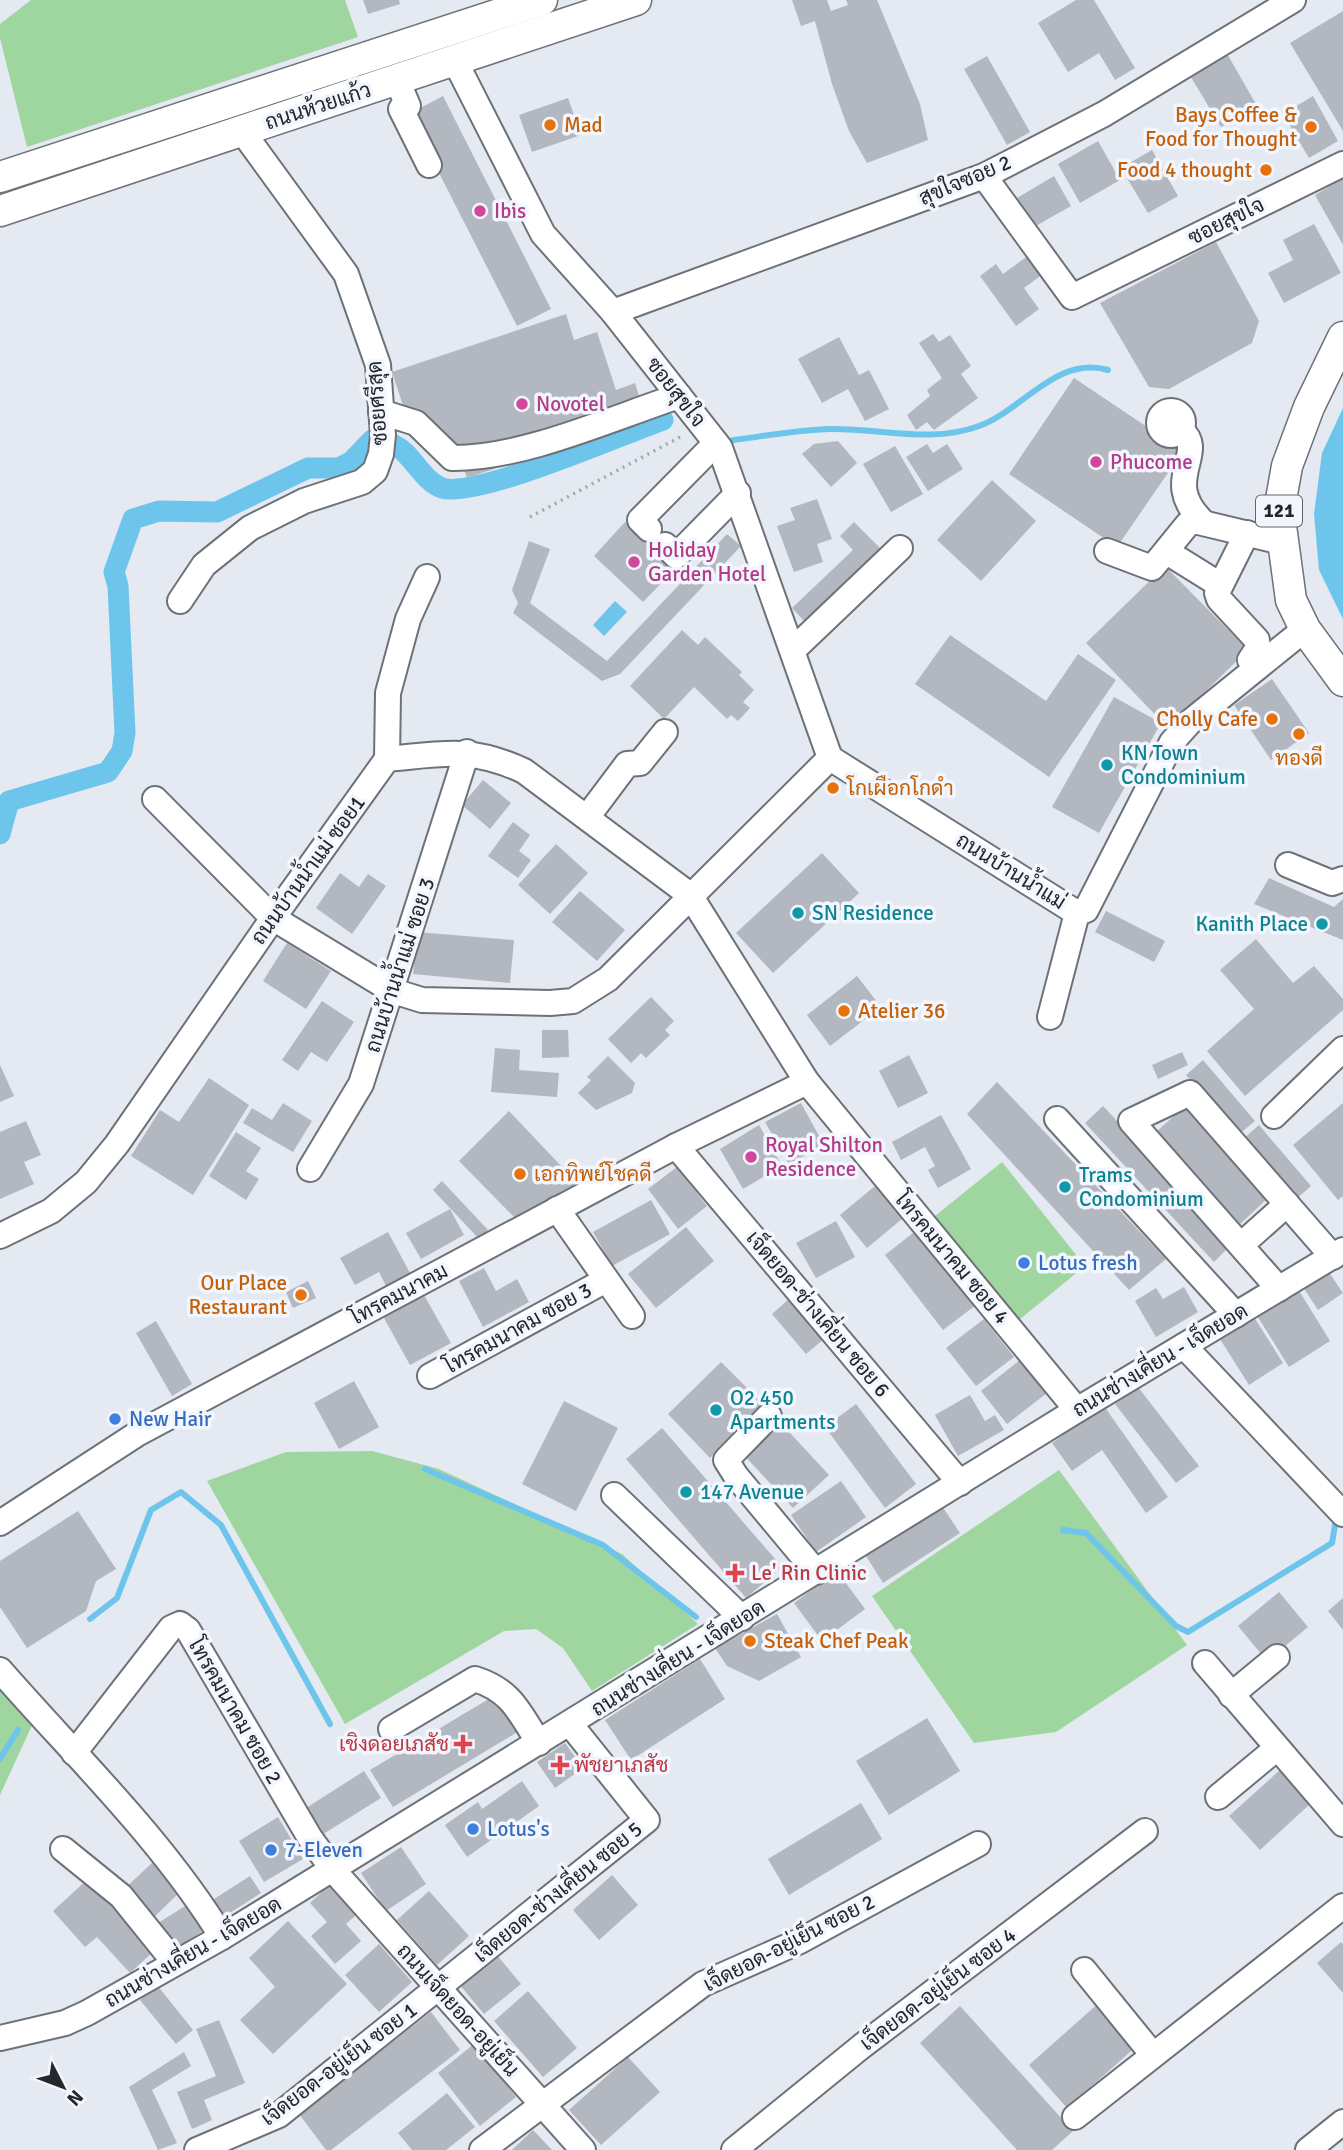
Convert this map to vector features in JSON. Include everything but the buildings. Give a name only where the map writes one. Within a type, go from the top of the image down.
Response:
[{"type":"main road","name":"ถนนห้วยแก้ว","points":[[0,177],[542,0]]},
{"type":"main road","name":"ถนนห้วยแก้ว","points":[[0,211],[242,131],[406,99],[455,61],[636,0]]},
{"type":"main road","points":[[444,32],[455,61]]},
{"type":"main road","name":"121","points":[[1343,337],[1308,407],[1287,466],[1279,511],[1291,600],[1305,629],[1343,681]]},
{"type":"street","name":"สุขใจซอย 2","points":[[613,312],[984,176],[1104,114],[1293,0]]},
{"type":"street","name":"ซอยสุขใจ","points":[[455,61],[543,234],[613,312],[709,434],[738,493],[830,758]]},
{"type":"street","points":[[406,99],[401,109],[429,165]]},
{"type":"street","name":"ซอยศรีสุด","points":[[180,601],[204,565],[250,527],[304,501],[362,482],[375,471],[381,434],[378,365],[346,274],[242,131]]},
{"type":"street","name":"ซอยสุขใจ","points":[[984,176],[1072,297],[1343,164]]},
{"type":"street","points":[[381,434],[415,423],[452,458],[479,458],[544,441],[679,396]]},
{"type":"street","points":[[1181,430],[1188,437],[1191,448],[1183,480],[1184,494],[1192,511],[1203,522]]},
{"type":"street","points":[[709,434],[640,520],[676,556],[738,493]]},
{"type":"street","points":[[1107,551],[1148,568],[1157,564],[1189,523],[1203,522],[1282,542]]},
{"type":"street","points":[[1247,533],[1220,585],[1219,599],[1257,640],[1258,648],[1250,660],[1256,668]]},
{"type":"street","points":[[793,650],[900,548]]},
{"type":"street","points":[[1167,552],[1220,585]]},
{"type":"street","points":[[427,577],[408,620],[388,693],[387,760],[467,752],[497,758],[524,771],[588,816],[691,895]]},
{"type":"street","name":"ถนนบ้านน้ำแม่","points":[[830,758],[1077,913],[1086,910],[1172,743],[1190,722],[1305,629]]},
{"type":"street","points":[[588,816],[627,764],[640,763],[664,732]]},
{"type":"street","name":"ถนนบ้านน้ำแม่ ซอย 3","points":[[310,1169],[361,1084],[393,991],[467,752]]},
{"type":"street","points":[[155,799],[273,918],[393,991],[422,1000],[550,1003],[573,1001],[608,979],[830,758]]},
{"type":"street","name":"ถนนบ้านน้ำแม่ ซอย1","points":[[0,1236],[51,1211],[86,1182],[117,1144],[273,918],[387,760]]},
{"type":"street","points":[[1288,865],[1332,883],[1343,879]]},
{"type":"street","name":"โทรคมนาคม ซอย 4","points":[[691,895],[807,1082],[1077,1410]]},
{"type":"street","points":[[1050,1017],[1077,913]]},
{"type":"street","points":[[1274,1116],[1341,1055]]},
{"type":"street","name":"โทรคมนาคม","points":[[0,1522],[137,1434],[676,1146],[807,1082]]},
{"type":"street","points":[[1279,1289],[1131,1121],[1189,1093],[1287,1204],[1338,1254]]},
{"type":"street","points":[[1057,1119],[1236,1315]]},
{"type":"street","name":"เจ็ดยอด-ช่างเคี่ยน ซอย 6","points":[[676,1146],[960,1483]]},
{"type":"street","points":[[1241,1245],[1287,1204]]},
{"type":"street","name":"โทรคมนาคม ซอย 3","points":[[557,1209],[632,1316]]},
{"type":"street","name":"ถนนช่างเคี่ยน - เจ็ดยอด","points":[[0,2038],[65,2023],[222,1937],[334,1871],[1077,1410],[1338,1254]]},
{"type":"street","name":"โทรคมนาคม ซอย 3","points":[[430,1376],[606,1280]]},
{"type":"street","points":[[1184,1346],[1343,1514]]},
{"type":"street","points":[[769,1416],[726,1461],[816,1572]]},
{"type":"street","points":[[614,1495],[742,1618]]},
{"type":"street","name":"โทรคมนาคม ซอย 2","points":[[74,1753],[171,1628],[180,1624],[188,1630],[310,1838],[334,1871]]},
{"type":"street","points":[[1231,1695],[1277,1657]]},
{"type":"street","points":[[1205,1663],[1343,1824]]},
{"type":"street","points":[[0,1670],[161,1849],[198,1898],[222,1937]]},
{"type":"street","points":[[391,1729],[475,1679],[497,1686],[514,1703],[539,1743]]},
{"type":"street","name":"เจ็ดยอด-ช่างเคี่ยน ซอย 5","points":[[439,1989],[648,1819],[570,1724]]},
{"type":"street","points":[[1218,1797],[1277,1748]]},
{"type":"street","name":"เจ็ดยอด-อยู่เย็น ซอย 4","points":[[734,2150],[862,2046],[1145,1831]]},
{"type":"street","name":"เจ็ดยอด-อยู่เย็น ซอย 2","points":[[482,2150],[703,1984],[800,1941],[978,1844]]},
{"type":"street","points":[[63,1849],[121,1896],[175,1963]]},
{"type":"street","name":"ถนนเจ็ดยอด-อยู่เย็น","points":[[334,1871],[583,2150]]},
{"type":"street","points":[[1075,2117],[1343,1906]]},
{"type":"street","points":[[1084,1970],[1153,2055]]},
{"type":"street","name":"เจ็ดยอด-อยู่เย็น ซอย 1","points":[[197,2150],[279,2115],[439,1989]]},
{"type":"street","points":[[1308,2150],[1343,2122]]},
{"type":"path","points":[[530,517],[709,434]]},
{"type":"green space","points":[[31,0],[345,0],[358,37],[27,147],[0,38],[0,24]]},
{"type":"green space","points":[[1002,1162],[1085,1266],[1019,1320],[935,1216]]},
{"type":"green space","points":[[372,1451],[439,1469],[622,1554],[698,1624],[592,1691],[563,1648],[536,1629],[504,1631],[345,1724],[207,1481],[286,1452]]},
{"type":"green space","points":[[1059,1470],[1187,1645],[1056,1732],[974,1743],[872,1596]]},
{"type":"green space","points":[[0,1683],[33,1723],[0,1795]]},
{"type":"water","points":[[1343,408],[1343,619],[1319,570],[1314,514],[1322,453]]},
{"type":"water","points":[[615,601],[627,612],[604,636],[593,625]]},
{"type":"waterway","points":[[733,440],[830,429],[924,435],[961,431],[995,418],[1056,377],[1090,367],[1108,370]]},
{"type":"waterway","points":[[0,834],[9,801],[108,772],[122,751],[125,733],[118,586],[114,572],[133,519],[159,511],[217,512],[308,468],[339,468],[352,461],[372,440],[392,444],[400,449],[428,479],[442,488],[459,489],[516,475],[663,420]]},
{"type":"waterway","points":[[425,1469],[603,1545],[696,1617]]},
{"type":"waterway","points":[[90,1619],[117,1598],[151,1510],[181,1492],[221,1525],[330,1724]]},
{"type":"waterway","points":[[1063,1530],[1086,1533],[1176,1626],[1188,1632],[1332,1543],[1336,1519]]},
{"type":"waterway","points":[[0,1759],[18,1730]]},
{"type":"place","name":"Mad","points":[[550,125]]},
{"type":"place","name":"Bays Coffee & Food for Thought","points":[[1311,127]]},
{"type":"place","name":"Food 4 thought","points":[[1266,170]]},
{"type":"place","name":"Ibis","points":[[480,211]]},
{"type":"place","name":"Novotel","points":[[522,404]]},
{"type":"place","name":"Phucome","points":[[1096,462]]},
{"type":"place","name":"Holiday Garden Hotel","points":[[634,562]]},
{"type":"place","name":"Cholly Cafe","points":[[1272,719]]},
{"type":"place","name":"ทองดี","points":[[1299,734]]},
{"type":"place","name":"KN Town Condominium","points":[[1107,765]]},
{"type":"place","name":"โกเผือกโกดำ","points":[[833,788]]},
{"type":"place","name":"SN Residence","points":[[798,913]]},
{"type":"place","name":"Kanith Place","points":[[1322,924]]},
{"type":"place","name":"Atelier 36","points":[[844,1011]]},
{"type":"place","name":"Royal Shilton Residence","points":[[751,1157]]},
{"type":"place","name":"เอกทิพย์โชคดี","points":[[520,1174]]},
{"type":"place","name":"Trams Condominium","points":[[1065,1187]]},
{"type":"place","name":"Lotus fresh","points":[[1024,1263]]},
{"type":"place","name":"Our Place Restaurant","points":[[301,1295]]},
{"type":"place","name":"O2 450 Apartments","points":[[716,1410]]},
{"type":"place","name":"New Hair","points":[[115,1419]]},
{"type":"place","name":"147 Avenue","points":[[686,1492]]},
{"type":"place","name":"Le' Rin Clinic","points":[[735,1573]]},
{"type":"place","name":"Steak Chef Peak","points":[[750,1641]]},
{"type":"place","name":"เชิงดอยเภสัช","points":[[463,1744]]},
{"type":"place","name":"พัชยาเภสัช","points":[[560,1765]]},
{"type":"place","name":"Lotus's","points":[[473,1829]]},
{"type":"place","name":"7-Eleven","points":[[271,1850]]}]
